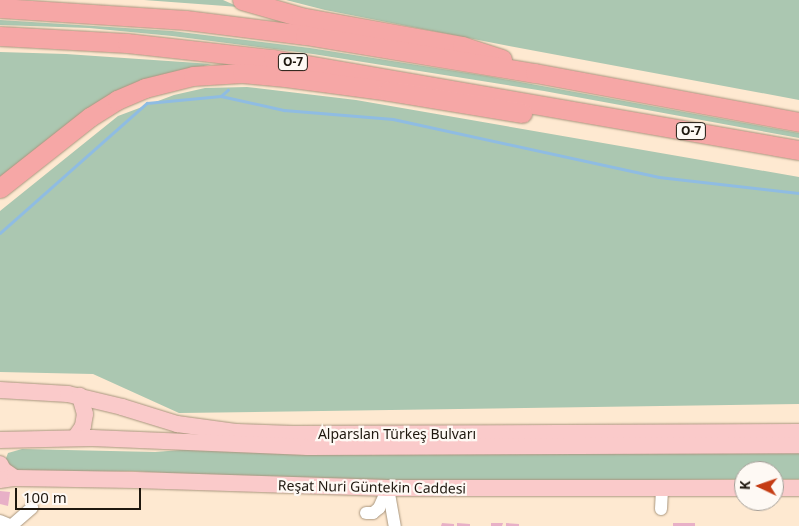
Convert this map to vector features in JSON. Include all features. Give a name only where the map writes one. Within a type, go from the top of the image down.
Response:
[{"type":"highway","points":[[242,0],[301,17],[462,46],[511,62],[535,73]]},
{"type":"highway","name":"O-7","points":[[0,8],[131,15],[305,34],[535,73],[799,122]]},
{"type":"highway","name":"O-7","points":[[0,36],[127,43],[230,53],[348,70],[799,150]]},
{"type":"highway","points":[[0,188],[90,117],[117,100],[144,88],[193,76],[242,73],[388,91],[513,112],[548,115],[583,112]]},
{"type":"main road","name":"Alparslan Türkeş Bulvarı","points":[[0,390],[80,396],[177,424],[237,432],[293,434],[799,432]]},
{"type":"main road","points":[[75,438],[83,426],[85,414],[80,396]]},
{"type":"main road","name":"Alparslan Türkeş Bulvarı","points":[[0,451],[17,440],[75,438],[308,447],[799,445]]},
{"type":"main road","points":[[0,451],[3,470],[7,479]]},
{"type":"main road","name":"Reşat Nuri Güntekin Caddesi","points":[[7,479],[388,488],[734,488]]},
{"type":"main road","points":[[784,488],[799,488]]},
{"type":"street","points":[[366,513],[373,513],[379,508],[388,488]]},
{"type":"street","points":[[388,488],[395,526]]},
{"type":"street","points":[[661,509],[662,488]]},
{"type":"street","points":[[0,521],[12,526],[32,508]]},
{"type":"green space","points":[[144,0],[223,0],[239,7]]},
{"type":"green space","points":[[286,0],[799,0],[799,100],[509,46],[325,10]]},
{"type":"green space","points":[[0,20],[172,31],[310,48],[487,76],[799,133],[799,138],[544,91],[313,54],[172,36],[89,28],[0,25]]},
{"type":"green space","points":[[0,52],[66,54],[212,64],[178,72],[0,180]]},
{"type":"green space","points":[[247,87],[356,100],[799,177],[799,404],[179,413],[93,374],[0,372],[0,211],[118,116],[174,95],[205,88]]},
{"type":"green space","points":[[22,449],[155,452],[194,449],[799,450],[799,479],[784,479],[784,461],[734,461],[734,479],[553,481],[292,480],[131,471],[25,473],[11,470],[5,461],[8,453]]},
{"type":"building","points":[[0,491],[10,492],[8,506],[0,504]]},
{"type":"building","points":[[442,523],[454,524],[454,526],[441,526]]},
{"type":"building","points":[[457,523],[470,524],[470,526],[457,526]]},
{"type":"building","points":[[491,523],[503,523],[502,526],[491,526]]},
{"type":"building","points":[[506,523],[519,524],[519,526],[506,526]]},
{"type":"building","points":[[673,523],[695,523],[695,526],[673,526]]},
{"type":"waterway","points":[[221,96],[228,90]]},
{"type":"waterway","points":[[0,233],[147,103],[221,96],[284,110],[393,119],[659,177],[799,193]]}]
